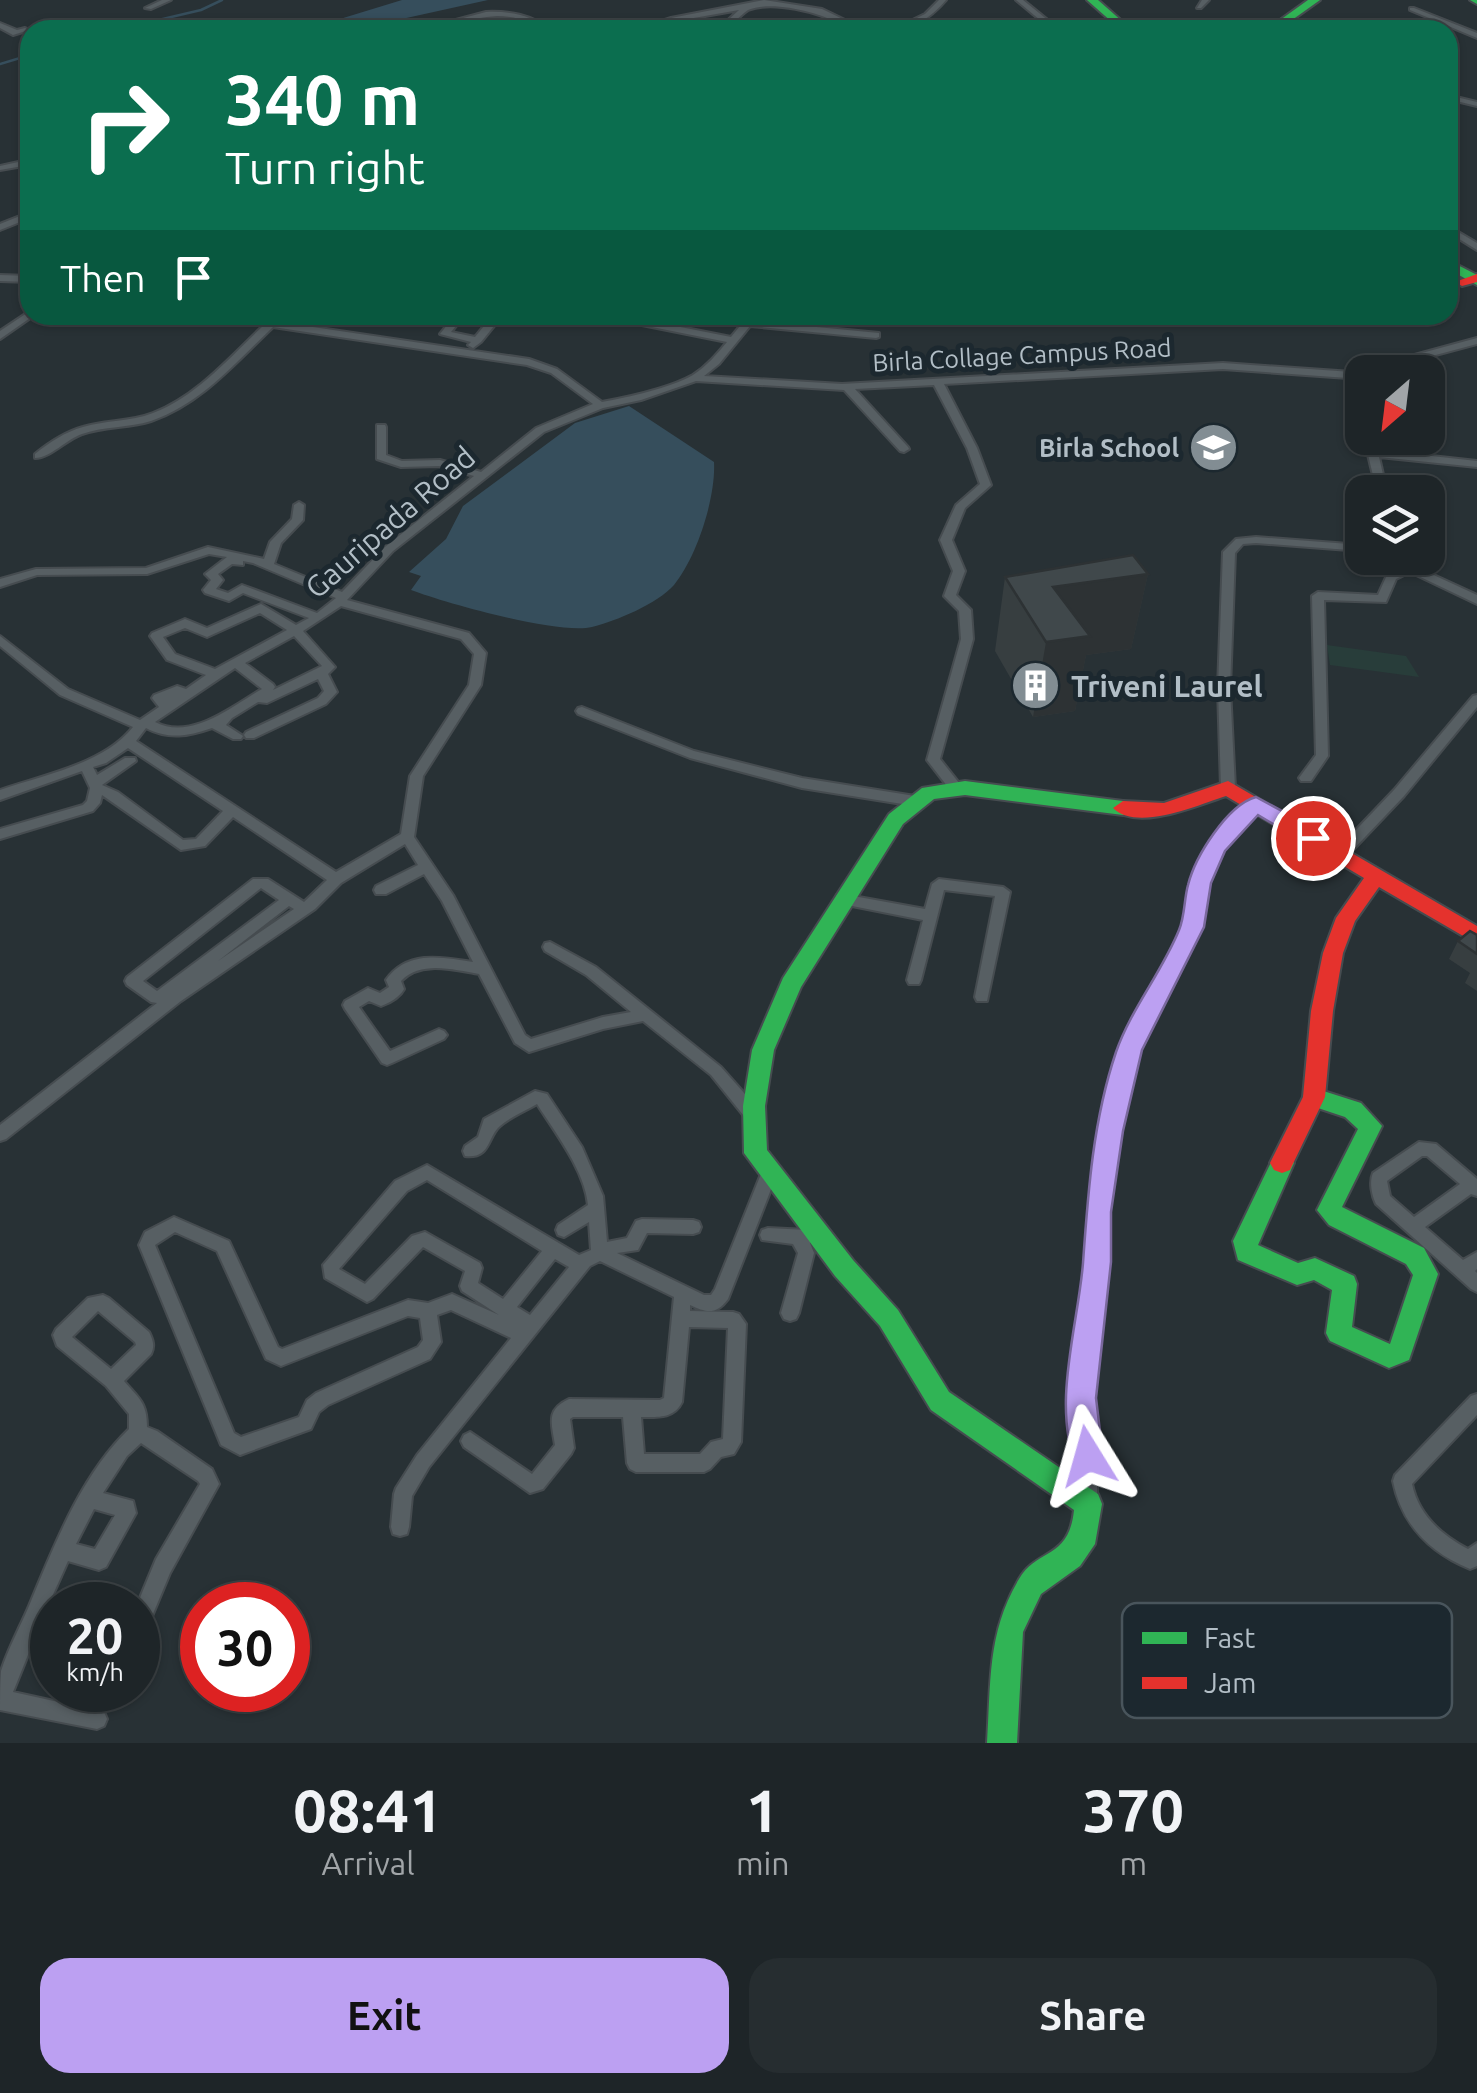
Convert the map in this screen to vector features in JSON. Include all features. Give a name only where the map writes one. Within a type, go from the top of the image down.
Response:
[{"type":"main road","points":[[1092,0],[1115,20]]},
{"type":"main road","points":[[1103,0],[1127,20]]},
{"type":"main road","points":[[1282,20],[1309,0]]},
{"type":"main road","points":[[1002,1743],[1009,1631],[1031,1584],[1070,1556],[1084,1534],[1088,1504],[940,1402],[889,1318],[808,1236],[756,1153],[755,1117],[763,1050],[777,1010],[842,899],[896,819],[929,794],[956,788],[1143,811],[1165,810],[1228,788],[1477,936]]},
{"type":"main road","points":[[1314,1098],[1335,1102],[1365,1118],[1370,1126],[1330,1210],[1337,1218],[1415,1256],[1426,1274],[1400,1352],[1389,1356],[1338,1332],[1347,1293],[1345,1284],[1314,1270],[1297,1274],[1247,1252],[1245,1241],[1314,1098],[1322,1011],[1333,953],[1346,918],[1377,875]]},
{"type":"street","points":[[149,8],[168,0]]},
{"type":"street","points":[[919,20],[943,0]]},
{"type":"street","points":[[1019,0],[1043,20]]},
{"type":"street","points":[[669,20],[770,1],[820,10],[839,20]]},
{"type":"street","points":[[732,20],[750,6]]},
{"type":"street","points":[[1412,9],[1432,20]]},
{"type":"street","points":[[466,20],[501,12],[535,20]]},
{"type":"street","points":[[265,325],[468,352],[554,371],[600,405]]},
{"type":"street","points":[[452,325],[444,334],[478,340]]},
{"type":"street","points":[[468,352],[490,325]]},
{"type":"street","points":[[671,325],[734,340]]},
{"type":"street","name":"Gauripada Road","points":[[143,724],[167,707],[158,698],[177,690],[187,694],[318,618],[389,548],[540,430],[600,405],[636,398],[695,378],[708,370],[746,325]]},
{"type":"street","points":[[783,325],[876,335]]},
{"type":"street","points":[[799,328],[802,325]]},
{"type":"street","points":[[39,456],[62,436],[85,426],[143,420],[185,401],[270,326]]},
{"type":"street","name":"Birla Collage Campus Road","points":[[1422,355],[1477,340]]},
{"type":"street","points":[[1463,344],[1477,353]]},
{"type":"street","name":"Birla Collage Campus Road","points":[[695,378],[848,387],[1222,366],[1345,374]]},
{"type":"street","points":[[937,381],[986,485],[960,507],[946,540],[959,571],[950,596],[965,610],[967,638],[933,760],[956,788]]},
{"type":"street","points":[[848,387],[904,448]]},
{"type":"street","points":[[381,427],[381,458],[391,463],[440,462],[481,475]]},
{"type":"street","points":[[1393,455],[1477,464]]},
{"type":"street","points":[[266,568],[276,542],[298,520],[299,505]]},
{"type":"street","points":[[1228,788],[1224,688],[1228,552],[1240,541],[1256,540],[1345,547]]},
{"type":"street","points":[[0,583],[36,572],[148,572],[208,550],[266,568],[341,599],[465,636],[480,653],[475,686],[418,776],[407,836],[448,900],[520,1038],[529,1046],[603,1023],[645,1016]]},
{"type":"street","points":[[266,568],[230,560],[211,574],[216,580],[209,590],[229,597],[242,589],[318,618]]},
{"type":"street","points":[[1306,778],[1322,756],[1318,596],[1382,599],[1395,575]]},
{"type":"street","points":[[1425,575],[1477,600]]},
{"type":"street","points":[[216,674],[171,658],[156,636],[185,623],[206,634],[257,608],[295,630],[329,667],[217,725],[244,736],[322,701],[331,692],[331,686],[321,673]]},
{"type":"street","points":[[0,640],[64,692],[158,732],[189,733],[266,692],[268,686],[236,663]]},
{"type":"street","points":[[1342,854],[1477,699]]},
{"type":"street","points":[[582,711],[690,754],[802,783],[915,801]]},
{"type":"street","points":[[0,794],[86,766],[128,742],[143,724]]},
{"type":"street","points":[[128,742],[336,880]]},
{"type":"street","points":[[95,785],[130,762]]},
{"type":"street","points":[[0,834],[88,808],[94,803],[95,785],[86,766]]},
{"type":"street","points":[[95,785],[181,845],[200,843],[230,812]]},
{"type":"street","points":[[1088,1504],[1082,1398],[1097,1262],[1098,1212],[1122,1079],[1140,1025],[1192,927],[1200,883],[1215,848],[1256,804]]},
{"type":"street","points":[[0,1134],[176,997],[304,909],[336,880],[407,836]]},
{"type":"street","points":[[381,890],[426,867]]},
{"type":"street","points":[[288,900],[161,996],[156,998],[132,981],[258,883],[304,909]]},
{"type":"street","points":[[914,980],[939,884],[1003,892],[982,997]]},
{"type":"street","points":[[842,899],[932,916]]},
{"type":"street","points":[[550,946],[591,971],[716,1070],[755,1117]]},
{"type":"street","points":[[438,1035],[387,1059],[350,1005],[368,994],[381,1000],[394,994],[398,989],[393,980],[396,974],[424,961],[482,969]]},
{"type":"street","points":[[471,1151],[484,1141],[490,1124],[536,1096],[542,1099],[576,1152],[596,1208],[600,1252]]},
{"type":"street","points":[[1413,1227],[1474,1187],[1430,1149],[1419,1149],[1379,1178],[1382,1199],[1413,1227],[1470,1265],[1477,1284]]},
{"type":"street","points":[[528,1330],[506,1310],[468,1286],[474,1268],[425,1239],[418,1241],[367,1294],[331,1274],[332,1265],[401,1186],[426,1172],[580,1266]]},
{"type":"street","points":[[600,1252],[683,1293],[715,1304],[770,1174]]},
{"type":"street","points":[[564,1230],[596,1208]]},
{"type":"street","points":[[428,1311],[432,1342],[424,1353],[322,1399],[306,1423],[240,1446],[227,1439],[147,1245],[152,1237],[174,1224],[222,1246],[272,1354],[282,1358],[408,1308],[428,1311],[452,1302],[528,1330]]},
{"type":"street","points":[[400,1528],[403,1494],[424,1460],[580,1266],[600,1252],[632,1251],[642,1226],[693,1227]]},
{"type":"street","points":[[768,1234],[808,1236],[790,1313]]},
{"type":"street","points":[[506,1310],[553,1249]]},
{"type":"street","points":[[470,1440],[530,1484],[536,1483],[565,1448],[560,1416],[569,1408],[664,1410],[673,1402],[683,1293]]},
{"type":"street","points":[[112,1380],[144,1348],[143,1338],[102,1302],[94,1304],[62,1335],[63,1340],[112,1380],[138,1412],[138,1434]]},
{"type":"street","points":[[630,1409],[636,1463],[704,1463],[716,1448],[728,1448],[732,1442],[737,1324],[732,1320],[681,1318]]},
{"type":"street","points":[[1477,1402],[1402,1480],[1410,1511],[1452,1553],[1470,1559],[1477,1553]]},
{"type":"street","points":[[55,1582],[65,1551],[91,1499],[125,1441],[138,1434],[151,1438],[205,1476],[210,1484],[157,1582]]},
{"type":"street","points":[[65,1551],[99,1560],[127,1513],[126,1508],[91,1499]]},
{"type":"street","points":[[30,1643],[0,1700],[97,1719]]},
{"type":"green space","points":[[1327,645],[1406,656],[1419,677],[1330,665]]},
{"type":"water","points":[[402,0],[488,0],[397,20],[337,20]]},
{"type":"water","points":[[629,406],[714,462],[712,492],[697,543],[667,592],[624,616],[576,628],[502,616],[411,590],[421,576],[409,572],[446,539],[463,506],[575,423]]},
{"type":"building","points":[[1133,555],[1148,574],[1053,587],[1090,636],[1046,642],[1005,577]]},
{"type":"building","points":[[1470,931],[1477,935],[1477,954],[1458,941]]},
{"type":"waterway","points":[[158,20],[201,10],[222,0]]},
{"type":"waterway","points":[[0,64],[20,58]]},
{"type":"traffic: fast","points":[[1092,0],[1115,20]]},
{"type":"traffic: fast","points":[[1286,20],[1315,0]]},
{"type":"traffic: fast","points":[[1458,270],[1477,281]]},
{"type":"traffic: fast","points":[[1002,1743],[1009,1631],[1031,1584],[1070,1556],[1085,1534],[1088,1504],[940,1401],[889,1318],[844,1268],[756,1153],[754,1106],[763,1050],[791,984],[896,819],[929,793],[965,788],[1123,808]]},
{"type":"traffic: fast","points":[[1282,1163],[1245,1241],[1247,1252],[1297,1274],[1315,1269],[1345,1284],[1339,1333],[1389,1356],[1400,1352],[1426,1274],[1415,1256],[1337,1218],[1329,1210],[1371,1126],[1353,1110],[1314,1097]]},
{"type":"traffic: jam","points":[[1462,282],[1477,278]]},
{"type":"traffic: jam","points":[[1123,808],[1165,810],[1228,788],[1477,936]]},
{"type":"traffic: jam","points":[[1282,1163],[1314,1097],[1322,1011],[1333,953],[1346,918],[1377,875]]},
{"type":"place","name":"Birla School","points":[[1214,448]]},
{"type":"place","name":"Triveni Laurel","points":[[1036,686]]},
{"type":"route","points":[[1088,1456],[1081,1412],[1097,1262],[1098,1212],[1110,1131],[1129,1050],[1192,927],[1200,883],[1215,848],[1233,826],[1256,804],[1313,838]]}]
